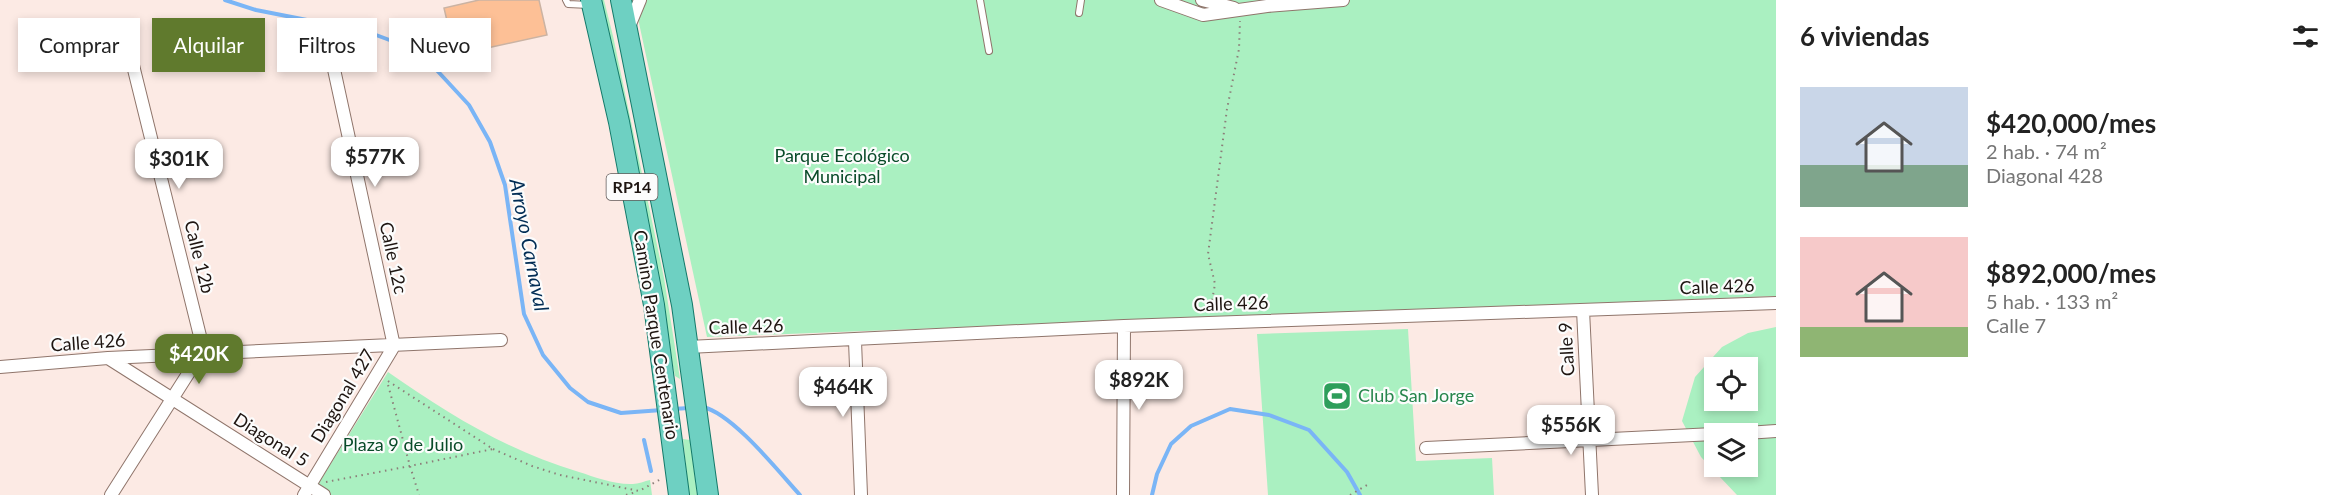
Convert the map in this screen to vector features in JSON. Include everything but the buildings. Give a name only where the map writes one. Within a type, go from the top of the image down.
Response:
[{"type":"main road","name":"Camino Parque Centenario","points":[[621,0],[682,305],[708,495]]},
{"type":"main road","name":"Camino Parque Centenario","points":[[591,3],[620,122],[654,305],[679,495]]},
{"type":"street","points":[[628,30],[640,0]]},
{"type":"street","points":[[1161,0],[1203,15],[1241,9],[1343,0]]},
{"type":"street","points":[[1202,0],[1241,9]]},
{"type":"street","name":"Calle 12b","points":[[135,72],[201,340],[200,355]]},
{"type":"street","name":"Calle 12c","points":[[335,72],[394,346]]},
{"type":"street","name":"Calle 426","points":[[688,347],[855,341],[1124,326],[1776,303]]},
{"type":"street","name":"Calle 9","points":[[1583,310],[1592,495]]},
{"type":"street","points":[[1123,495],[1124,326]]},
{"type":"street","name":"Calle 426","points":[[0,367],[108,358],[501,340]]},
{"type":"street","points":[[855,341],[861,495]]},
{"type":"street","name":"Diagonal 427","points":[[318,490],[394,346]]},
{"type":"street","points":[[111,495],[200,355]]},
{"type":"street","name":"Diagonal 5","points":[[108,358],[318,490]]},
{"type":"street","points":[[1758,432],[1776,431]]},
{"type":"street","points":[[1426,448],[1704,434]]},
{"type":"lane","points":[[566,0],[568,4],[591,3]]},
{"type":"lane","points":[[980,0],[989,51]]},
{"type":"lane","points":[[1079,13],[1081,0]]},
{"type":"path","points":[[1210,323],[1210,304],[1215,284],[1208,254],[1226,119],[1239,49],[1241,9]]},
{"type":"path","points":[[387,381],[493,449],[560,475],[639,491]]},
{"type":"path","points":[[381,390],[387,381]]},
{"type":"path","points":[[387,381],[418,495]]},
{"type":"path","points":[[318,490],[411,466],[493,449]]},
{"type":"path","points":[[626,495],[639,491],[675,462]]},
{"type":"path","points":[[318,490],[328,474]]},
{"type":"path","points":[[1350,495],[1369,484]]},
{"type":"green space","points":[[597,0],[604,0],[613,36],[664,278],[680,379],[675,376]]},
{"type":"green space","name":"Parque Ecológico Municipal","points":[[634,0],[1776,0],[1776,296],[707,337]]},
{"type":"green space","points":[[1776,327],[1776,495],[1737,495],[1720,477],[1758,477],[1758,423],[1704,423],[1704,460],[1682,421],[1695,377],[1704,367],[1704,411],[1758,411],[1758,357],[1713,357],[1722,347],[1748,333]]},
{"type":"green space","name":"Club San Jorge","points":[[1408,329],[1416,461],[1492,458],[1494,495],[1268,495],[1257,334]]},
{"type":"green space","name":"Plaza 9 de Julio","points":[[388,372],[456,417],[503,442],[553,463],[605,480],[637,484],[650,480],[652,495],[331,495],[317,486]]},
{"type":"green space","points":[[683,439],[690,440],[697,495],[689,495]]},
{"type":"waterway","name":"Arroyo Carnaval","points":[[225,0],[256,10],[368,32],[419,51],[469,105],[490,142],[505,185],[524,314],[543,355],[570,388],[588,402],[621,413],[662,410]]},
{"type":"waterway","name":"Arroyo Carnaval","points":[[703,407],[728,420],[768,458],[800,495]]},
{"type":"waterway","name":"Arroyo Carnaval","points":[[673,409],[689,408]]},
{"type":"waterway","name":"Arroyo Carnaval","points":[[1152,495],[1157,474],[1171,444],[1191,426],[1230,409],[1269,415],[1309,430],[1347,472],[1360,495]]},
{"type":"waterway","points":[[644,440],[651,471]]},
{"type":"place","name":"Club San Jorge","points":[[1337,396]]}]
